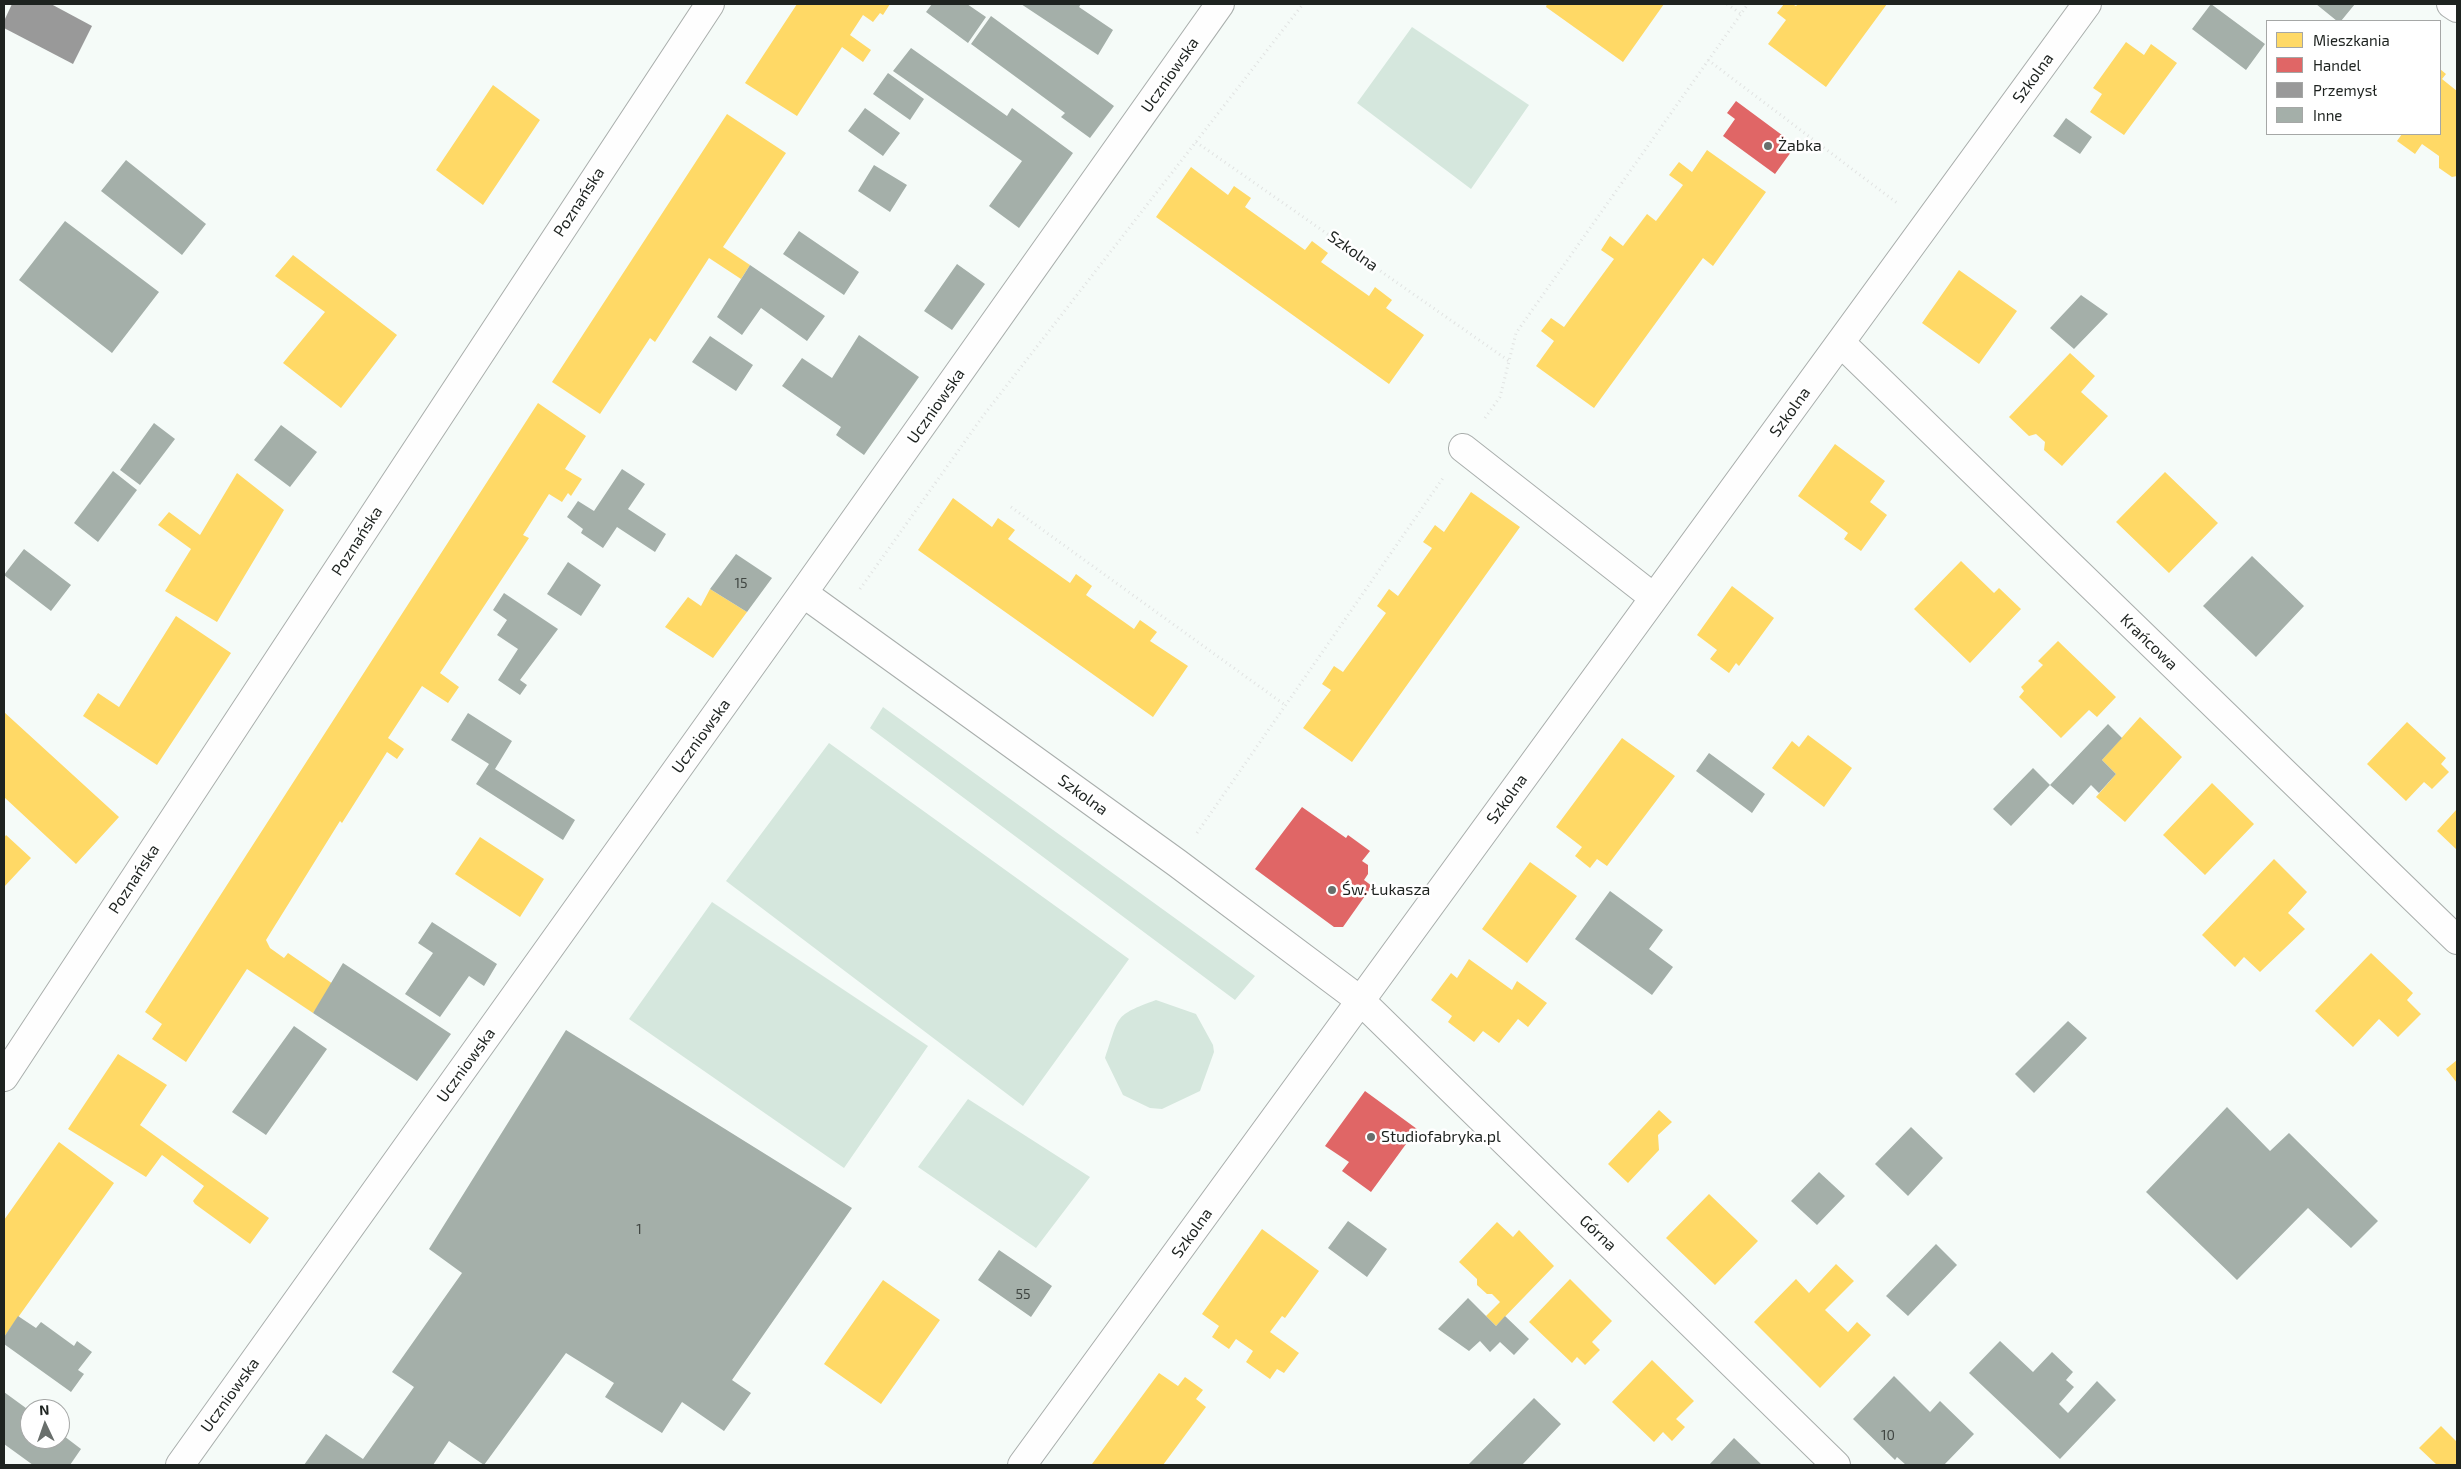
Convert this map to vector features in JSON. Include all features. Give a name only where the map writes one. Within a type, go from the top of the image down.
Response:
[{"type":"street","name":"Poznańska","points":[[4,1078],[710,4]]},
{"type":"street","name":"Uczniowska","points":[[180,1465],[804,593],[1220,4]]},
{"type":"street","name":"Szkolna","points":[[1022,1465],[2088,4]]},
{"type":"street","points":[[2451,4],[2457,8]]},
{"type":"street","name":"Krańcowa","points":[[1841,343],[2457,940]]},
{"type":"street","points":[[1464,448],[1654,597]]},
{"type":"street","name":"Szkolna","points":[[804,593],[1177,863],[1361,1001]]},
{"type":"street","name":"Górna","points":[[1361,1001],[1836,1465]]},
{"type":"path","points":[[839,618],[983,416],[1303,4]]},
{"type":"path","points":[[1727,4],[1741,14]]},
{"type":"path","points":[[1708,60],[1926,226]]},
{"type":"path","name":"Szkolna","points":[[1196,142],[1509,361]]},
{"type":"path","points":[[1011,507],[1286,705]]},
{"type":"green space","points":[[1412,27],[1529,105],[1471,189],[1357,103]]},
{"type":"green space","points":[[883,707],[1255,976],[1235,1000],[870,728]]},
{"type":"green space","points":[[829,743],[1129,959],[1023,1106],[726,881]]},
{"type":"green space","points":[[712,902],[928,1046],[844,1168],[629,1019]]},
{"type":"green space","points":[[1156,1000],[1196,1014],[1213,1045],[1214,1052],[1200,1091],[1162,1109],[1150,1108],[1123,1095],[1105,1058],[1116,1025],[1120,1019],[1132,1010]]},
{"type":"green space","points":[[968,1099],[1090,1177],[1036,1248],[918,1167]]},
{"type":"building: Mieszkania","points":[[797,4],[890,4],[883,15],[880,13],[873,22],[863,15],[850,35],[871,50],[863,62],[842,47],[797,116],[745,83]]},
{"type":"building: Mieszkania","points":[[1547,4],[1664,4],[1623,62],[1546,7]]},
{"type":"building: Mieszkania","points":[[1784,4],[1796,6],[1798,4],[1887,4],[1826,87],[1768,44],[1786,20],[1777,13]]},
{"type":"building: Mieszkania","points":[[2126,42],[2144,55],[2151,44],[2177,63],[2124,135],[2090,112],[2102,94],[2093,88]]},
{"type":"building: Mieszkania","points":[[2441,70],[2446,74],[2442,79],[2457,91],[2457,176],[2452,177],[2439,168],[2439,156],[2422,144],[2415,154],[2397,141],[2401,135],[2441,135]]},
{"type":"building: Mieszkania","points":[[493,85],[540,120],[483,205],[436,170]]},
{"type":"building: Mieszkania","points":[[727,114],[786,153],[723,247],[750,265],[741,279],[709,258],[655,342],[650,338],[600,414],[552,382]]},
{"type":"building: Mieszkania","points":[[1707,150],[1766,192],[1713,266],[1703,258],[1594,408],[1536,366],[1554,341],[1541,331],[1551,318],[1564,327],[1614,259],[1601,250],[1610,236],[1623,246],[1647,214],[1656,221],[1683,185],[1669,175],[1679,162],[1692,172]]},
{"type":"building: Mieszkania","points":[[1191,167],[1228,195],[1234,186],[1251,198],[1245,207],[1305,250],[1312,241],[1328,253],[1321,262],[1369,296],[1375,287],[1392,300],[1386,308],[1424,335],[1389,384],[1156,217]]},
{"type":"building: Mieszkania","points":[[293,255],[397,335],[341,408],[283,363],[325,312],[275,276]]},
{"type":"building: Mieszkania","points":[[1959,270],[2017,311],[1979,364],[1922,323]]},
{"type":"building: Mieszkania","points":[[2070,353],[2095,376],[2081,392],[2108,416],[2062,466],[2044,450],[2045,442],[2036,434],[2029,436],[2009,417]]},
{"type":"building: Mieszkania","points":[[538,403],[586,436],[565,469],[582,479],[571,496],[568,493],[562,502],[549,494],[523,535],[529,538],[440,673],[459,687],[448,703],[422,686],[388,738],[404,749],[397,759],[387,752],[342,823],[340,821],[266,940],[270,948],[284,958],[288,953],[333,984],[313,1013],[247,969],[186,1062],[152,1039],[162,1024],[145,1012]]},
{"type":"building: Mieszkania","points":[[1835,444],[1885,481],[1870,502],[1887,515],[1861,551],[1844,539],[1848,533],[1798,496]]},
{"type":"building: Mieszkania","points":[[2165,472],[2218,523],[2169,573],[2116,522]]},
{"type":"building: Mieszkania","points":[[237,473],[284,510],[217,622],[165,591],[191,549],[158,525],[169,512],[200,535]]},
{"type":"building: Mieszkania","points":[[1471,492],[1520,527],[1352,762],[1303,728],[1331,690],[1322,684],[1334,666],[1343,672],[1386,613],[1377,606],[1389,589],[1398,596],[1432,548],[1423,542],[1435,525],[1444,532]]},
{"type":"building: Mieszkania","points":[[953,498],[992,527],[998,518],[1015,530],[1008,539],[1070,583],[1076,574],[1092,586],[1086,595],[1134,629],[1140,620],[1157,632],[1150,641],[1188,666],[1153,717],[918,550]]},
{"type":"building: Mieszkania","points":[[1961,561],[1994,593],[1999,588],[2021,609],[1970,663],[1914,609]]},
{"type":"building: Mieszkania","points":[[1732,586],[1774,618],[1739,666],[1736,663],[1729,673],[1710,659],[1717,650],[1697,635]]},
{"type":"building: Mieszkania","points":[[710,589],[747,612],[713,658],[665,627],[688,597],[701,606]]},
{"type":"building: Mieszkania","points":[[176,616],[231,653],[157,765],[83,716],[98,693],[119,707]]},
{"type":"building: Mieszkania","points":[[2058,641],[2116,697],[2097,717],[2089,710],[2061,738],[2019,697],[2024,691],[2021,687],[2043,665],[2038,661]]},
{"type":"building: Mieszkania","points":[[4,712],[119,817],[76,864],[4,797]]},
{"type":"building: Mieszkania","points":[[2140,717],[2182,757],[2125,822],[2096,797],[2116,774],[2102,760]]},
{"type":"building: Mieszkania","points":[[2407,722],[2446,758],[2441,764],[2449,772],[2432,789],[2424,782],[2406,801],[2367,764]]},
{"type":"building: Mieszkania","points":[[1808,735],[1852,768],[1824,807],[1772,768],[1792,741],[1799,747]]},
{"type":"building: Mieszkania","points":[[1622,738],[1675,776],[1607,866],[1597,859],[1590,868],[1575,856],[1582,847],[1556,827]]},
{"type":"building: Mieszkania","points":[[2212,783],[2254,824],[2205,875],[2163,835]]},
{"type":"building: Mieszkania","points":[[2457,809],[2457,850],[2437,831]]},
{"type":"building: Mieszkania","points":[[6,835],[31,858],[4,887],[4,838]]},
{"type":"building: Mieszkania","points":[[480,837],[544,879],[520,917],[455,874]]},
{"type":"building: Mieszkania","points":[[2274,859],[2307,892],[2288,913],[2305,929],[2260,972],[2244,957],[2235,967],[2202,935]]},
{"type":"building: Mieszkania","points":[[1530,862],[1577,896],[1527,963],[1482,929]]},
{"type":"building: Mieszkania","points":[[2371,953],[2413,993],[2407,1000],[2421,1014],[2398,1037],[2379,1019],[2353,1047],[2315,1011]]},
{"type":"building: Mieszkania","points":[[1469,959],[1512,990],[1517,981],[1547,1003],[1528,1027],[1518,1019],[1499,1043],[1483,1031],[1474,1042],[1448,1022],[1452,1016],[1431,1000],[1451,973],[1457,978]]},
{"type":"building: Mieszkania","points":[[118,1054],[167,1085],[140,1125],[269,1218],[250,1244],[195,1204],[193,1201],[204,1186],[162,1155],[146,1177],[68,1129]]},
{"type":"building: Mieszkania","points":[[2457,1060],[2457,1083],[2446,1069]]},
{"type":"building: Mieszkania","points":[[1659,1110],[1672,1122],[1658,1135],[1659,1150],[1628,1183],[1608,1164]]},
{"type":"building: Mieszkania","points":[[59,1142],[114,1183],[4,1337],[4,1220]]},
{"type":"building: Mieszkania","points":[[1709,1194],[1758,1241],[1715,1285],[1666,1238]]},
{"type":"building: Mieszkania","points":[[1497,1222],[1513,1237],[1519,1230],[1554,1266],[1496,1326],[1486,1316],[1500,1302],[1492,1294],[1487,1294],[1477,1285],[1477,1279],[1459,1262]]},
{"type":"building: Mieszkania","points":[[1262,1229],[1319,1271],[1285,1318],[1282,1316],[1270,1332],[1299,1353],[1284,1373],[1277,1369],[1270,1379],[1246,1362],[1253,1351],[1236,1339],[1229,1349],[1212,1337],[1219,1326],[1202,1314]]},
{"type":"building: Mieszkania","points":[[1836,1264],[1854,1281],[1825,1310],[1848,1332],[1857,1322],[1871,1335],[1820,1388],[1754,1322],[1796,1279],[1809,1293]]},
{"type":"building: Mieszkania","points":[[1570,1279],[1612,1321],[1592,1342],[1600,1350],[1585,1365],[1577,1357],[1572,1363],[1529,1322]]},
{"type":"building: Mieszkania","points":[[883,1280],[940,1320],[881,1404],[824,1364]]},
{"type":"building: Mieszkania","points":[[1652,1360],[1694,1401],[1676,1419],[1685,1427],[1672,1441],[1663,1432],[1654,1442],[1612,1402]]},
{"type":"building: Mieszkania","points":[[1159,1373],[1178,1386],[1185,1377],[1203,1390],[1196,1399],[1206,1407],[1163,1465],[1092,1464]]},
{"type":"building: Mieszkania","points":[[2441,1426],[2457,1442],[2457,1465],[2437,1465],[2419,1448]]},
{"type":"building: Handel","points":[[1736,101],[1786,138],[1780,144],[1791,152],[1775,174],[1723,136],[1735,119],[1727,113]]},
{"type":"building: Handel","points":[[1302,807],[1346,838],[1348,835],[1370,851],[1362,861],[1368,865],[1368,874],[1364,880],[1372,886],[1343,927],[1334,927],[1255,869]]},
{"type":"building: Handel","name":"Studiofabryka.pl","points":[[1365,1091],[1417,1129],[1371,1192],[1342,1171],[1349,1162],[1325,1146]]},
{"type":"building: Przemysł","points":[[12,4],[51,4],[92,26],[73,64],[4,28],[4,21]]},
{"type":"building: Inne","points":[[932,4],[967,4],[986,17],[968,43],[926,12]]},
{"type":"building: Inne","points":[[1021,4],[1081,4],[1079,7],[1113,30],[1098,55]]},
{"type":"building: Inne","points":[[2211,4],[2265,44],[2246,70],[2192,29]]},
{"type":"building: Inne","points":[[2316,4],[2355,4],[2342,20],[2336,20]]},
{"type":"building: Inne","points":[[991,16],[1114,106],[1090,138],[1061,117],[1065,113],[971,44]]},
{"type":"building: Inne","points":[[911,48],[1007,116],[1012,108],[1073,153],[1019,228],[989,206],[1022,161],[893,71]]},
{"type":"building: Inne","points":[[888,73],[924,99],[910,120],[873,94]]},
{"type":"building: Inne","points":[[865,108],[900,133],[883,156],[848,131]]},
{"type":"building: Inne","points":[[2066,118],[2092,137],[2080,154],[2053,136]]},
{"type":"building: Inne","points":[[126,160],[206,224],[182,255],[101,191]]},
{"type":"building: Inne","points":[[874,165],[907,185],[890,212],[858,191]]},
{"type":"building: Inne","points":[[65,221],[159,292],[112,353],[19,280]]},
{"type":"building: Inne","points":[[799,231],[859,272],[844,295],[783,254]]},
{"type":"building: Inne","points":[[957,264],[985,284],[952,330],[924,311]]},
{"type":"building: Inne","points":[[750,265],[825,316],[807,341],[761,308],[742,335],[717,317]]},
{"type":"building: Inne","points":[[2081,295],[2108,314],[2074,349],[2050,328]]},
{"type":"building: Inne","points":[[859,335],[919,377],[864,455],[836,435],[841,427],[782,386],[802,358],[832,378]]},
{"type":"building: Inne","points":[[710,336],[753,365],[736,391],[692,362]]},
{"type":"building: Inne","points":[[154,423],[175,439],[140,485],[120,470]]},
{"type":"building: Inne","points":[[281,425],[317,452],[290,487],[254,460]]},
{"type":"building: Inne","points":[[622,469],[645,484],[628,509],[666,534],[655,552],[617,527],[603,548],[581,533],[583,529],[567,517],[578,501],[594,511]]},
{"type":"building: Inne","points":[[113,471],[137,490],[98,542],[74,523]]},
{"type":"building: Inne","points":[[24,549],[71,585],[51,611],[4,575]]},
{"type":"building: Inne","points":[[736,554],[772,578],[747,612],[710,589]]},
{"type":"building: Inne","points":[[2252,556],[2304,606],[2256,657],[2203,606]]},
{"type":"building: Inne","points":[[568,562],[601,585],[581,616],[547,594]]},
{"type":"building: Inne","points":[[504,593],[558,629],[520,680],[527,685],[520,695],[498,680],[518,649],[497,635],[507,620],[493,610]]},
{"type":"building: Inne","points":[[468,713],[512,741],[495,769],[575,820],[563,840],[476,784],[489,764],[451,740]]},
{"type":"building: Inne","points":[[2108,724],[2122,738],[2102,760],[2116,774],[2099,793],[2091,785],[2073,805],[2050,785]]},
{"type":"building: Inne","points":[[1709,753],[1765,794],[1752,813],[1696,771]]},
{"type":"building: Inne","points":[[2033,768],[2050,785],[2011,826],[1993,809]]},
{"type":"building: Inne","points":[[1610,891],[1663,930],[1649,949],[1673,967],[1652,995],[1575,939]]},
{"type":"building: Inne","points":[[432,922],[497,964],[484,986],[469,976],[440,1017],[405,994],[433,953],[418,943]]},
{"type":"building: Inne","points":[[343,963],[451,1034],[417,1081],[313,1013]]},
{"type":"building: Inne","points":[[2068,1021],[2087,1038],[2034,1093],[2015,1074]]},
{"type":"building: Inne","points":[[294,1026],[327,1049],[266,1135],[232,1112]]},
{"type":"building: Inne","points":[[566,1030],[852,1208],[732,1380],[751,1393],[724,1431],[682,1402],[662,1433],[605,1397],[614,1383],[566,1353],[484,1465],[449,1441],[433,1465],[304,1465],[326,1434],[363,1459],[414,1387],[392,1372],[462,1273],[429,1249]]},
{"type":"building: Inne","points":[[2227,1107],[2270,1151],[2289,1133],[2378,1221],[2351,1248],[2308,1208],[2237,1280],[2146,1192]]},
{"type":"building: Inne","points":[[1911,1127],[1943,1158],[1908,1196],[1875,1164]]},
{"type":"building: Inne","points":[[1819,1172],[1845,1196],[1817,1225],[1791,1201]]},
{"type":"building: Inne","points":[[1348,1221],[1387,1249],[1367,1277],[1328,1248]]},
{"type":"building: Inne","points":[[1936,1244],[1957,1265],[1908,1316],[1886,1296]]},
{"type":"building: Inne","points":[[999,1250],[1052,1286],[1031,1317],[978,1280]]},
{"type":"building: Inne","points":[[1468,1298],[1496,1326],[1505,1316],[1529,1339],[1514,1355],[1500,1342],[1490,1352],[1480,1341],[1469,1351],[1438,1329]]},
{"type":"building: Inne","points":[[18,1316],[36,1328],[41,1322],[74,1346],[77,1341],[92,1352],[78,1370],[84,1374],[71,1392],[4,1344],[4,1337]]},
{"type":"building: Inne","points":[[2000,1341],[2033,1372],[2052,1352],[2073,1372],[2066,1380],[2074,1387],[2059,1404],[2068,1413],[2097,1381],[2116,1400],[2060,1459],[1969,1373]]},
{"type":"building: Inne","points":[[1894,1376],[1930,1412],[1940,1401],[1974,1434],[1944,1465],[1906,1465],[1897,1457],[1895,1460],[1853,1419]]},
{"type":"building: Inne","points":[[4,1392],[20,1404],[20,1449],[70,1449],[70,1441],[81,1449],[70,1465],[33,1465],[4,1444]]},
{"type":"building: Inne","points":[[1534,1398],[1561,1424],[1522,1465],[1468,1465]]},
{"type":"building: Inne","points":[[1734,1438],[1762,1465],[1709,1465]]},
{"type":"place","name":"Żabka","points":[[1768,146]]},
{"type":"place","name":"Św. Łukasza","points":[[1332,890]]},
{"type":"place","name":"Studiofabryka.pl","points":[[1371,1137]]}]
